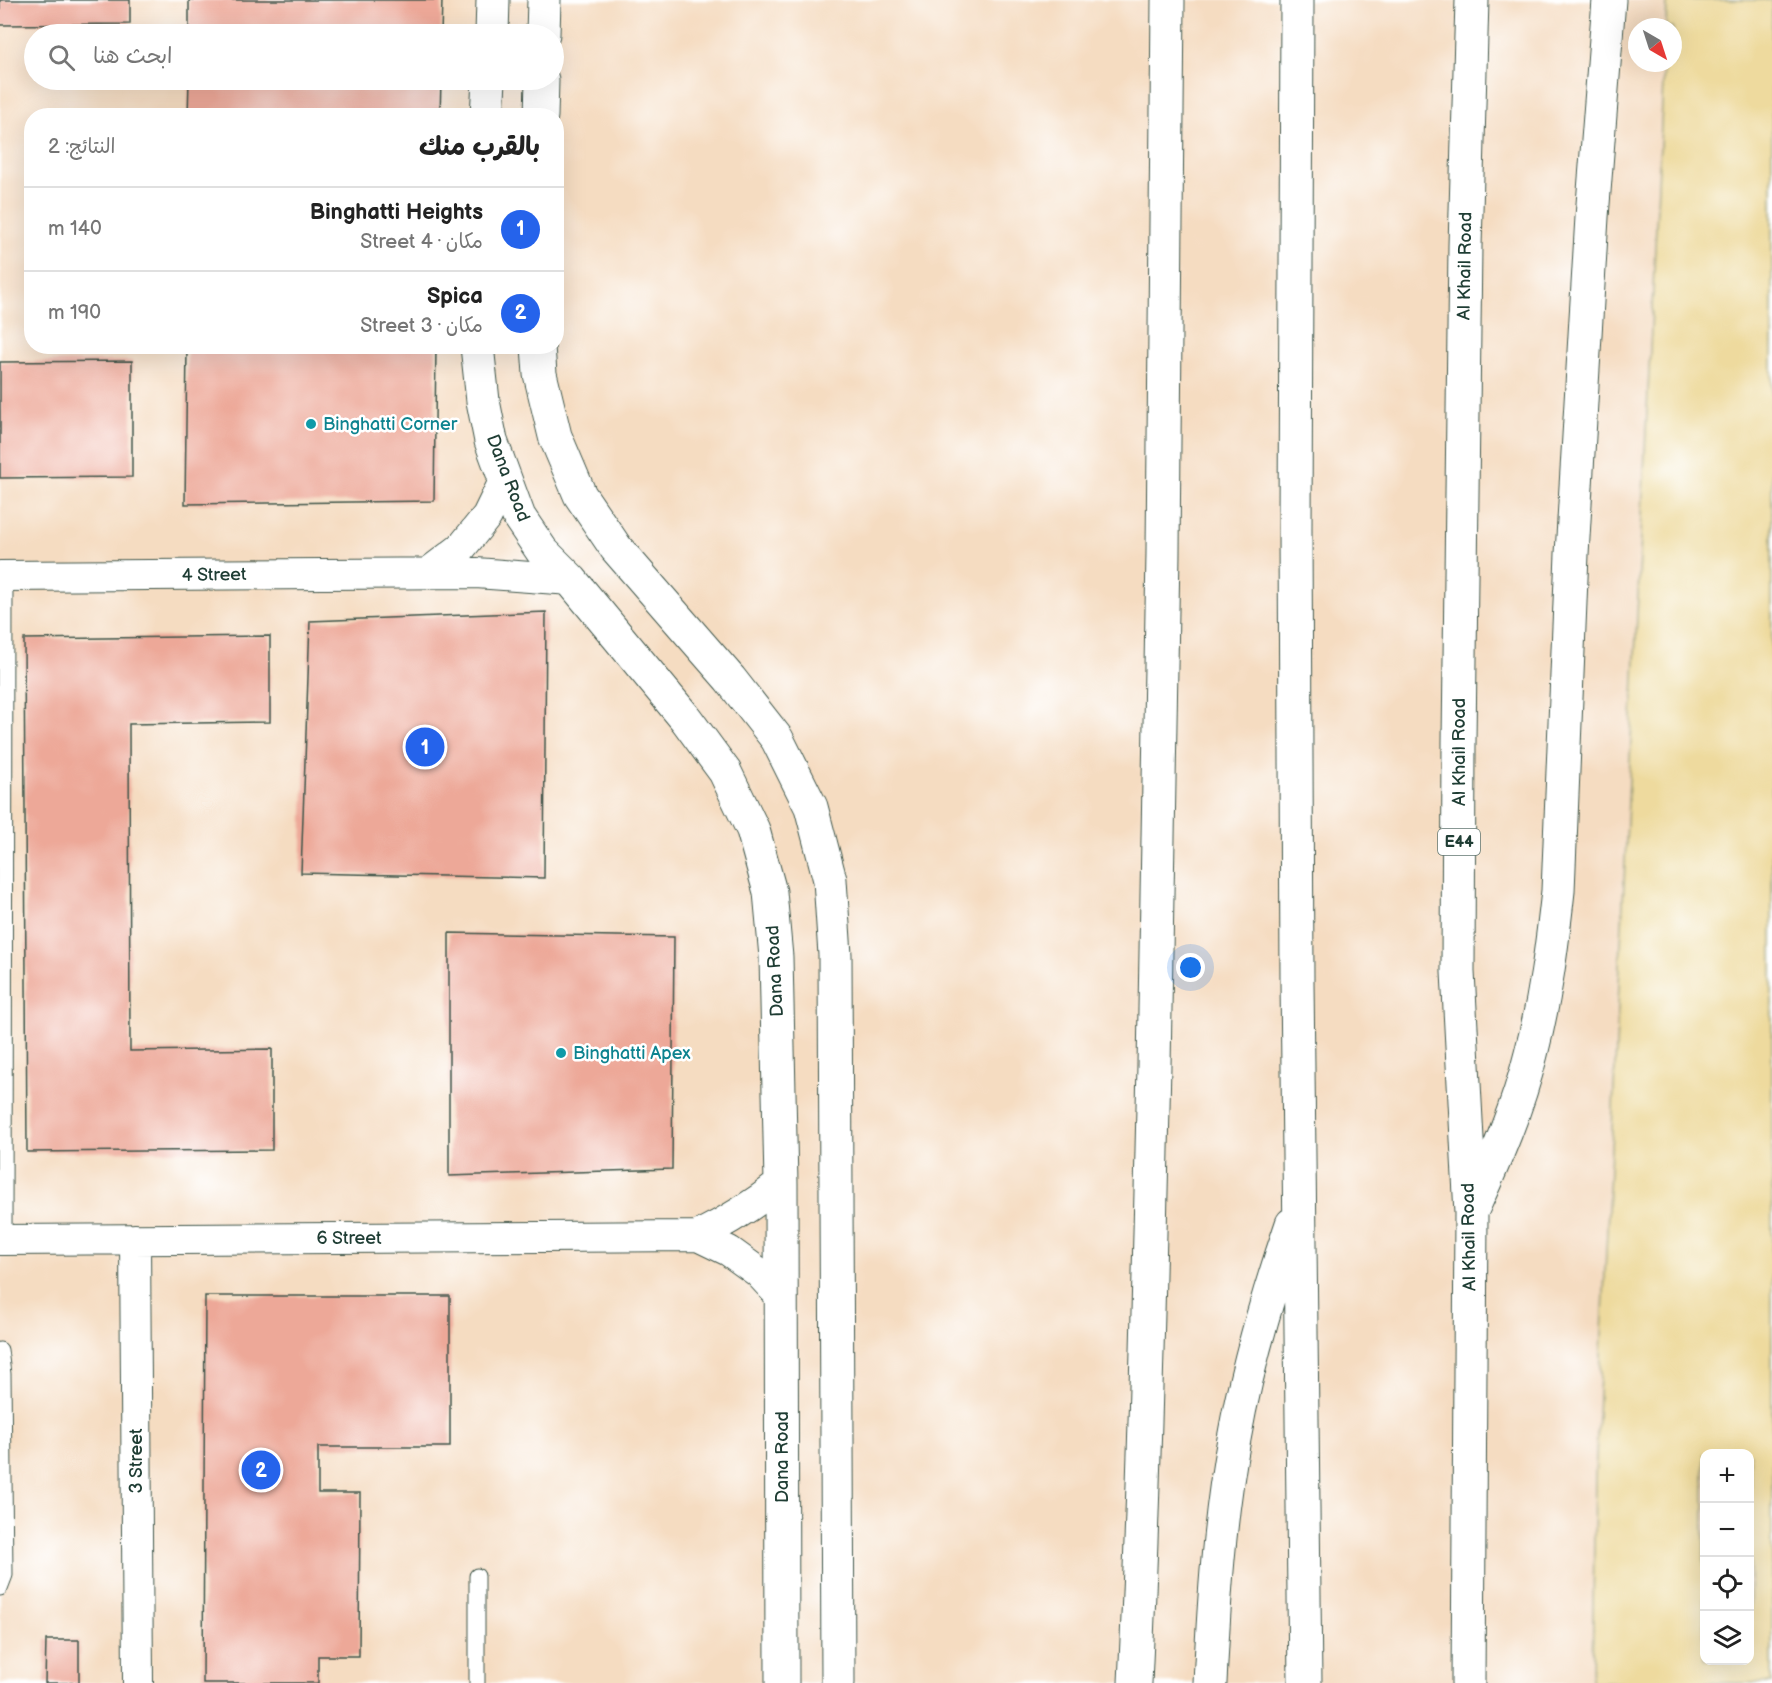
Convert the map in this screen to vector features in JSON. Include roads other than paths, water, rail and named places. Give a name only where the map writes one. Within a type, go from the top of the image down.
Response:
[{"type":"main road","points":[[492,24],[493,0]]},
{"type":"main road","points":[[543,24],[544,0]]},
{"type":"main road","points":[[1135,1683],[1146,1414],[1157,929],[1168,0]]},
{"type":"main road","points":[[1297,0],[1296,981],[1305,1683]]},
{"type":"main road","name":"Al Khail Road","points":[[1468,1683],[1471,1213],[1458,972],[1458,788],[1465,258],[1472,0]]},
{"type":"main road","points":[[1592,0],[1605,52]]},
{"type":"main road","points":[[1471,1213],[1514,1110],[1543,1001],[1553,939],[1558,891],[1574,531],[1592,218],[1609,0]]},
{"type":"main road","points":[[487,108],[488,90]]},
{"type":"main road","points":[[541,108],[542,90]]},
{"type":"main road","name":"Dana Road","points":[[478,354],[483,401],[491,441],[519,517],[542,551],[571,580],[686,720],[725,772],[753,830],[770,892],[776,957],[782,1184],[782,1683]]},
{"type":"main road","points":[[539,354],[540,374],[555,436],[580,495],[616,548],[730,680],[777,739],[811,807],[830,880],[835,955],[838,1683]]},
{"type":"main road","points":[[1210,1683],[1214,1603],[1222,1520],[1234,1438],[1251,1358],[1300,1199]]},
{"type":"street","points":[[428,573],[461,548],[487,516],[505,479]]},
{"type":"street","name":"4 Street","points":[[3,577],[476,573],[571,580]]},
{"type":"street","name":"6 Street","points":[[698,1236],[728,1221],[782,1184]]},
{"type":"street","name":"6 Street","points":[[2,1240],[698,1236],[729,1251],[758,1272],[782,1298]]},
{"type":"street","name":"3 Street","points":[[135,1239],[138,1683]]},
{"type":"lane","points":[[2,1240],[3,577]]},
{"type":"lane","points":[[0,1350],[3,1374],[4,1575],[0,1588]]},
{"type":"lane","points":[[477,1576],[477,1683]]},
{"type":"place","name":"Binghatti Corner","points":[[311,424]]},
{"type":"place","name":"Binghatti Heights","points":[[425,747]]},
{"type":"place","name":"Binghatti Apex","points":[[561,1053]]},
{"type":"place","name":"Spica","points":[[261,1470]]}]
